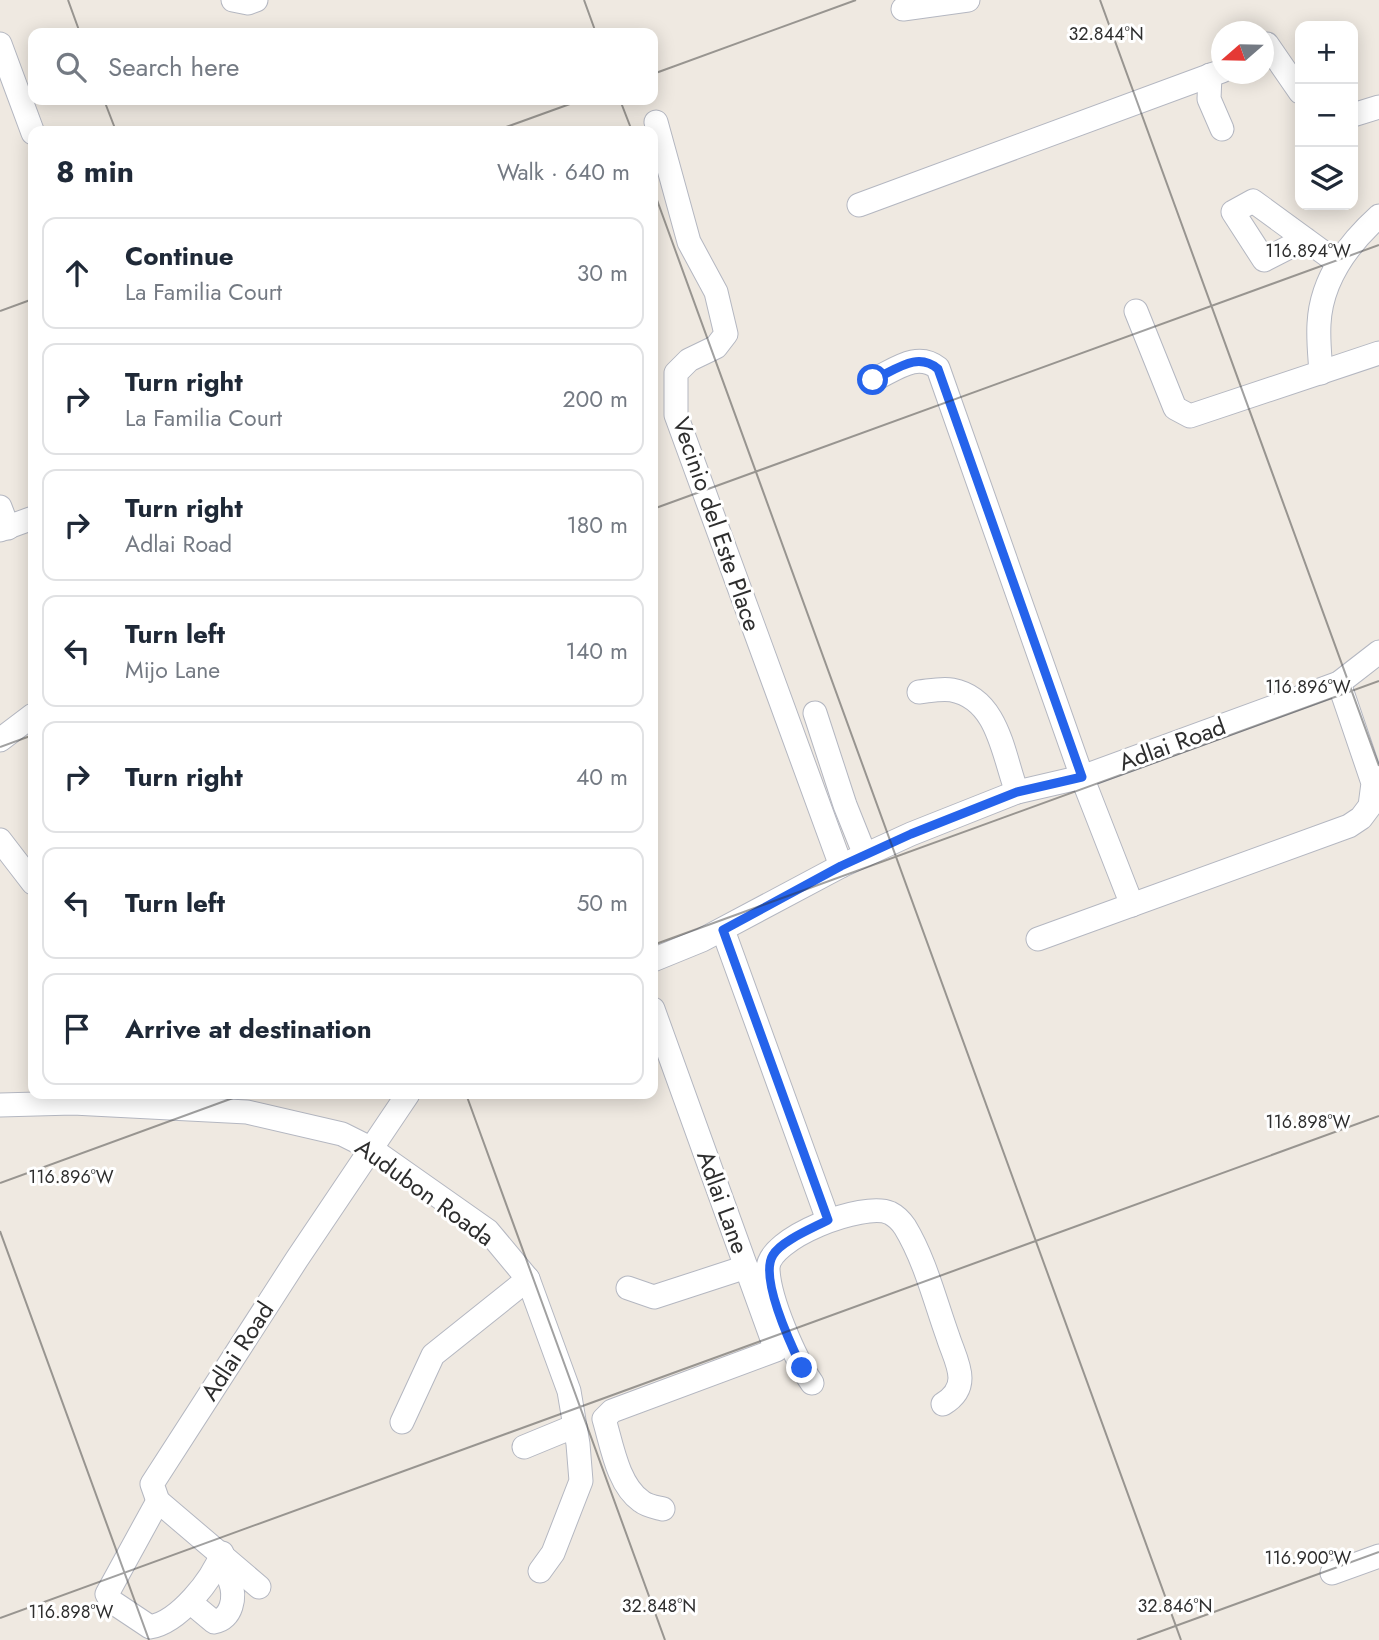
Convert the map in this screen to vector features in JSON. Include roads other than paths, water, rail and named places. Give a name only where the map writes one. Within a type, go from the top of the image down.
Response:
[{"type":"street","points":[[903,9],[968,0]]},
{"type":"street","points":[[0,44],[30,126]]},
{"type":"street","points":[[1274,60],[1295,86]]},
{"type":"street","points":[[859,205],[1211,75]]},
{"type":"street","points":[[1213,84],[1209,99],[1222,129]]},
{"type":"street","points":[[1358,113],[1379,107]]},
{"type":"street","name":"Vecinio del Este Place","points":[[656,122],[657,126]]},
{"type":"street","name":"Vecinio del Este Place","points":[[658,129],[689,242],[716,292],[726,334],[716,347],[689,360],[676,373],[676,415],[841,866]]},
{"type":"street","points":[[1321,373],[1319,323],[1324,296],[1338,263],[1360,233],[1379,216]]},
{"type":"street","points":[[1305,239],[1338,263]]},
{"type":"street","points":[[1136,311],[1175,408],[1190,416],[1379,353]]},
{"type":"street","points":[[873,380],[919,359],[930,362],[938,369],[1082,777],[1132,905]]},
{"type":"street","points":[[3,522],[28,519]]},
{"type":"street","name":"Adlai Road","points":[[658,958],[723,930],[841,866],[911,834],[1017,792],[1082,777],[1339,683],[1379,652]]},
{"type":"street","points":[[1038,939],[1349,826],[1361,818],[1370,806],[1373,783],[1339,683]]},
{"type":"street","points":[[919,692],[952,690],[983,705],[998,733],[1017,792]]},
{"type":"street","points":[[815,713],[845,805],[865,855]]},
{"type":"street","points":[[0,740],[28,719]]},
{"type":"street","points":[[0,841],[28,877]]},
{"type":"street","points":[[723,930],[828,1220]]},
{"type":"street","name":"Adlai Lane","points":[[658,1023],[776,1350],[612,1411],[604,1419],[618,1466],[630,1493],[644,1504],[663,1509]]},
{"type":"street","name":"Adlai Road","points":[[158,1501],[152,1484],[404,1099]]},
{"type":"street","name":"Audubon Roada","points":[[0,1105],[73,1103],[247,1112],[342,1134],[370,1148],[488,1231],[528,1279],[569,1391],[575,1426],[581,1480],[553,1553],[540,1571]]},
{"type":"street","points":[[812,1383],[789,1342],[768,1267],[773,1253],[828,1220],[879,1210],[893,1215],[905,1226],[933,1292],[959,1370],[956,1392],[943,1404]]},
{"type":"street","points":[[628,1288],[654,1297],[746,1267]]},
{"type":"street","points":[[402,1422],[433,1355],[528,1279]]},
{"type":"street","points":[[524,1447],[575,1426]]},
{"type":"street","points":[[220,1557],[190,1602],[164,1625],[150,1627],[111,1601],[107,1594],[158,1501],[220,1557],[259,1587]]},
{"type":"street","points":[[1332,1573],[1379,1556]]},
{"type":"street","points":[[190,1602],[214,1622],[221,1621],[229,1614],[233,1597],[231,1582],[220,1557]]}]
